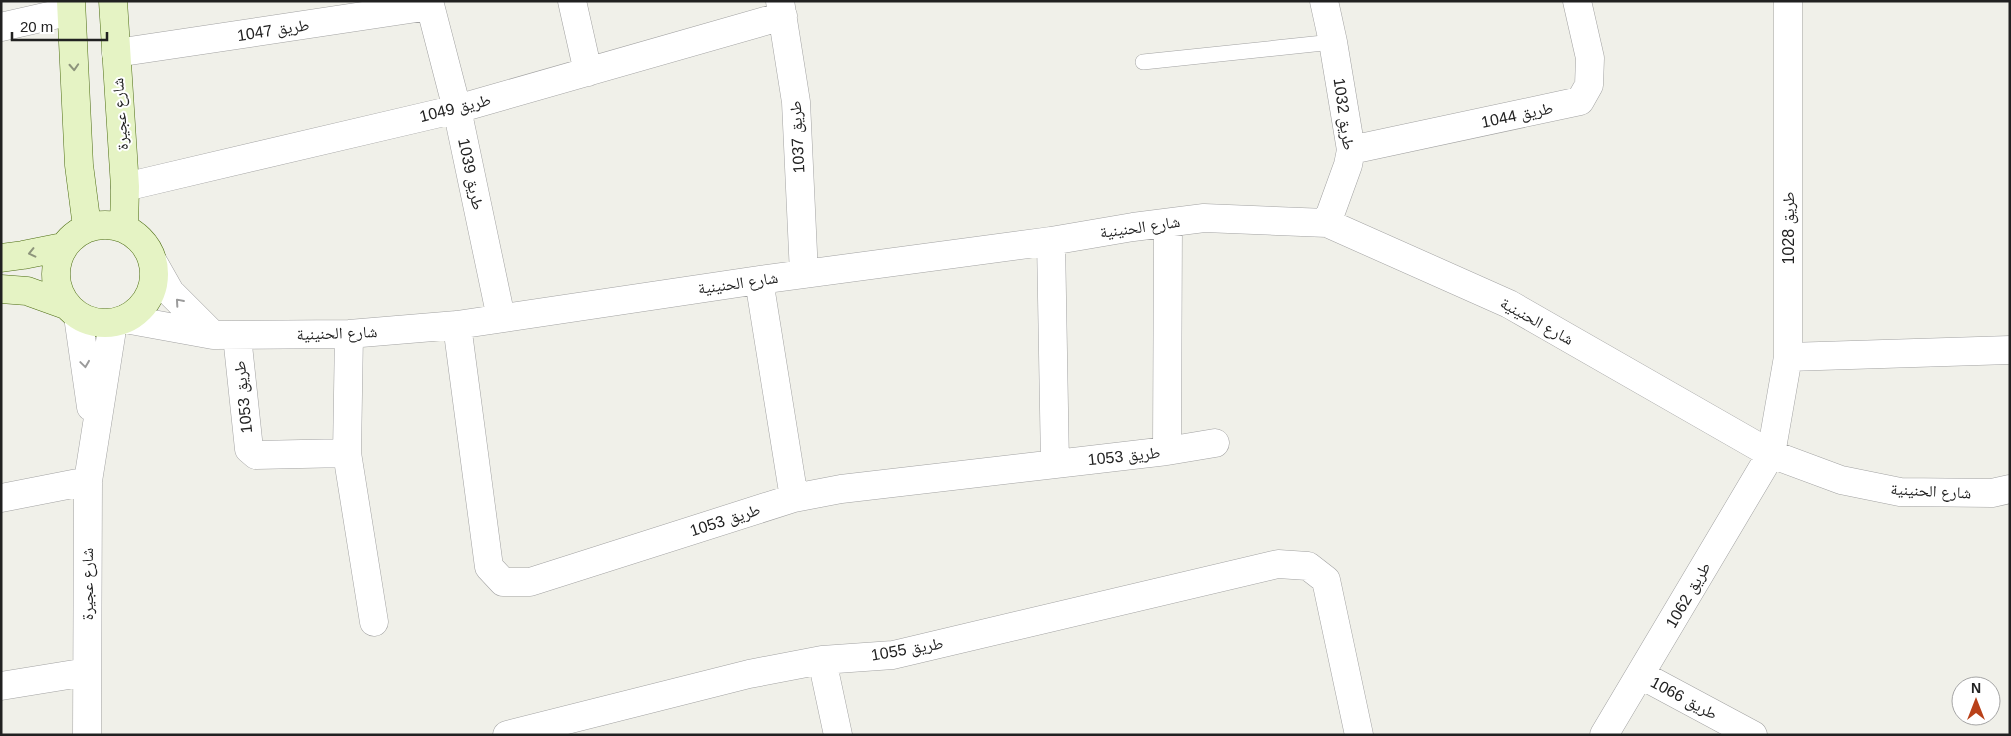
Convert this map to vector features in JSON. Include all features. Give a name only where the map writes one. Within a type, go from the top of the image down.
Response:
[{"type":"street","name":"شارع عجيرة","points":[[113,1],[125,187],[124,228]]},
{"type":"street","points":[[572,1],[588,72]]},
{"type":"street","name":"طريق 1032","points":[[1324,1],[1333,42],[1351,150],[1348,165],[1327,224]]},
{"type":"street","name":"طريق 1044","points":[[1351,150],[1580,101],[1589,85],[1590,58],[1576,1]]},
{"type":"street","name":"طريق 1028","points":[[1771,454],[1788,357],[1788,1]]},
{"type":"street","name":"طريق 1047","points":[[116,53],[430,4]]},
{"type":"street","name":"طريق 1039","points":[[430,4],[457,109],[501,318]]},
{"type":"street","points":[[1,27],[71,6],[79,165],[87,227]]},
{"type":"street","name":"طريق 1049","points":[[125,187],[457,109],[588,72],[781,9]]},
{"type":"street","name":"طريق 1037","points":[[781,9],[796,102],[804,274]]},
{"type":"street","name":"شارع الحنينية","points":[[119,321],[225,335],[349,334],[457,325],[758,280],[1051,241],[1133,227],[1204,218],[1327,224],[1509,304],[1771,454],[1841,480],[1900,492],[1992,493],[2010,489]]},
{"type":"street","points":[[72,310],[58,292],[55,276],[56,261],[63,246],[74,235],[87,227],[100,224],[124,228],[137,236],[147,248],[170,292],[184,308],[225,335]]},
{"type":"street","points":[[1167,452],[1168,224]]},
{"type":"street","points":[[1051,241],[1055,464]]},
{"type":"street","points":[[1,258],[23,256],[63,246]]},
{"type":"street","points":[[1,289],[27,291],[72,310],[89,321],[119,321],[143,306],[151,292],[155,278],[153,262]]},
{"type":"street","points":[[758,280],[794,498]]},
{"type":"street","name":"شارع عجيرة","points":[[72,310],[94,434]]},
{"type":"street","name":"شارع عجيرة","points":[[87,735],[88,481],[94,434],[119,321]]},
{"type":"street","name":"طريق 1053","points":[[457,325],[489,567],[503,582],[530,582],[794,498],[841,489],[1167,452],[1215,442]]},
{"type":"street","points":[[349,334],[347,453],[374,622]]},
{"type":"street","name":"طريق 1053","points":[[225,335],[240,379],[249,449],[252,452],[256,455],[347,453]]},
{"type":"street","points":[[1788,357],[2010,350]]},
{"type":"street","name":"طريق 1062","points":[[1604,735],[1771,454]]},
{"type":"street","points":[[1,498],[88,481]]},
{"type":"street","name":"طريق 1055","points":[[519,733],[749,674],[822,660],[893,655],[1278,564],[1308,566],[1326,580],[1359,735]]},
{"type":"street","points":[[822,660],[838,735]]},
{"type":"street","points":[[1,686],[87,672]]},
{"type":"street","name":"طريق 1066","points":[[1641,675],[1753,735]]},
{"type":"lane","points":[[1143,62],[1333,42]]}]
